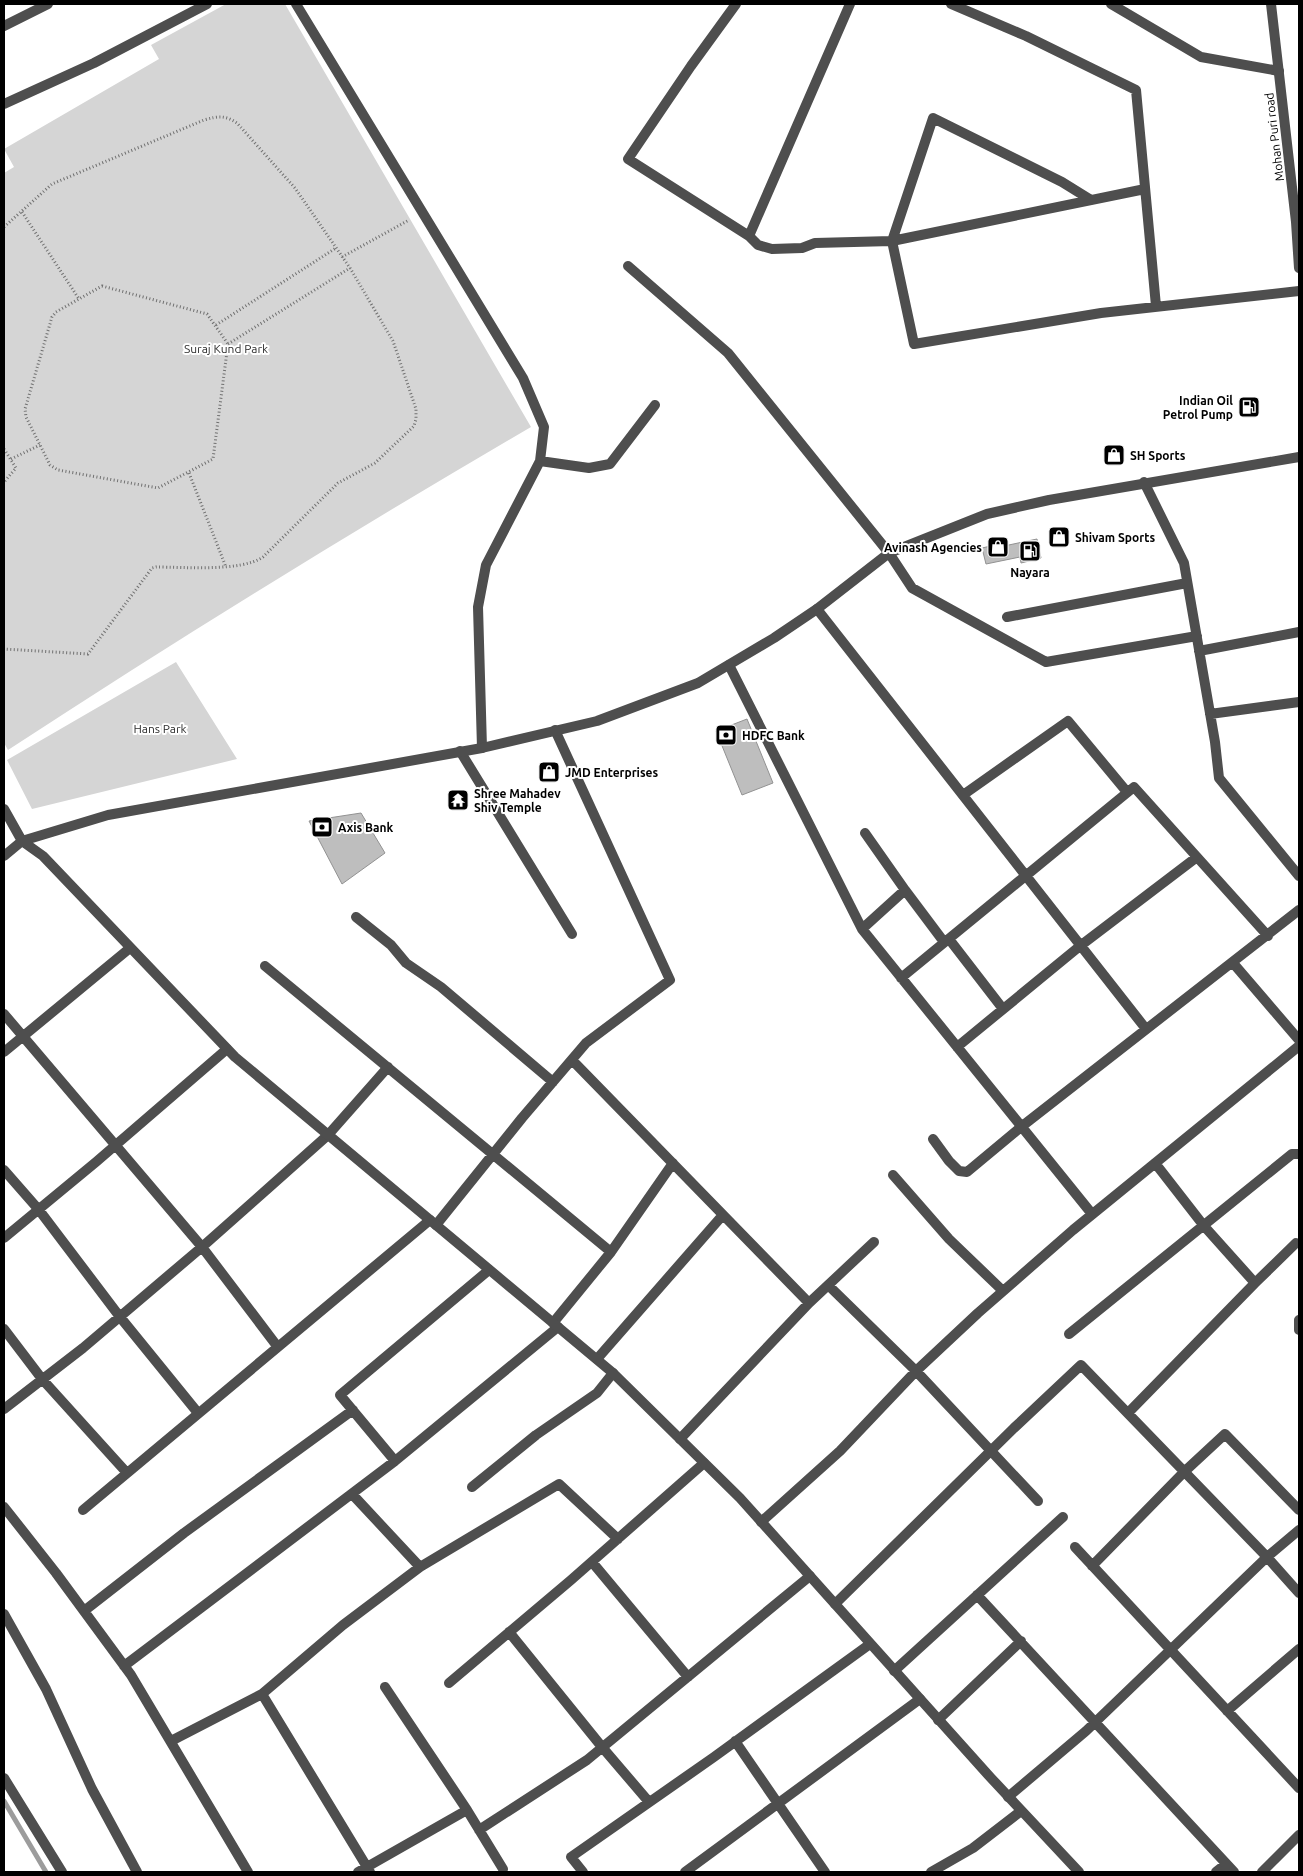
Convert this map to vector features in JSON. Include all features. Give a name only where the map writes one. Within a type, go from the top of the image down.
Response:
[{"type":"street","points":[[4,26],[48,4]]},
{"type":"street","points":[[4,104],[94,63],[207,4]]},
{"type":"street","points":[[296,4],[523,378],[544,427],[540,461],[486,565],[478,607],[482,748]]},
{"type":"street","points":[[736,4],[628,159],[749,236],[758,245],[772,249],[802,248],[815,243],[892,242],[1145,189]]},
{"type":"street","points":[[749,236],[850,4]]},
{"type":"street","points":[[951,4],[1026,36],[1136,90],[1156,306]]},
{"type":"street","points":[[1111,4],[1201,57],[1279,71]]},
{"type":"street","name":"Mohan Puri road","points":[[1271,4],[1296,222],[1299,268]]},
{"type":"street","points":[[1091,200],[1062,182],[933,118],[892,242],[914,344],[1101,313],[1299,291]]},
{"type":"street","points":[[628,266],[728,353],[889,553],[912,588],[1046,662],[1196,636]]},
{"type":"street","points":[[540,461],[589,468],[610,464],[655,406]]},
{"type":"street","points":[[4,856],[22,841],[108,815],[482,748],[597,721],[698,683],[774,638],[817,609],[889,553],[987,514],[1144,482],[1299,457]]},
{"type":"street","points":[[1144,482],[1184,563],[1219,778],[1299,876]]},
{"type":"street","points":[[1007,617],[1187,583]]},
{"type":"street","points":[[817,609],[1146,1029]]},
{"type":"street","points":[[1199,651],[1299,632]]},
{"type":"street","points":[[729,664],[862,929],[1092,1214]]},
{"type":"street","points":[[1210,714],[1299,702]]},
{"type":"street","points":[[962,795],[1068,721],[1127,792]]},
{"type":"street","points":[[83,1510],[277,1346],[433,1222],[492,1156],[586,1043],[670,980],[555,730]]},
{"type":"street","points":[[460,751],[572,934]]},
{"type":"street","points":[[901,978],[1134,787],[1268,936]]},
{"type":"street","points":[[4,809],[22,841],[43,856],[227,1049],[597,1359],[680,1439],[761,1522],[938,1720],[1079,1872]]},
{"type":"street","points":[[865,833],[905,890],[1003,1009]]},
{"type":"street","points":[[957,1047],[1080,946],[1197,857]]},
{"type":"street","points":[[862,929],[905,890]]},
{"type":"street","points":[[933,1139],[959,1171],[967,1172],[1021,1127],[1299,910]]},
{"type":"street","points":[[356,917],[391,945],[406,963],[441,987],[553,1082]]},
{"type":"street","points":[[4,1052],[130,948]]},
{"type":"street","points":[[1233,962],[1299,1040]]},
{"type":"street","points":[[265,966],[492,1156],[611,1252]]},
{"type":"street","points":[[4,1014],[202,1247],[277,1346]]},
{"type":"street","points":[[761,1522],[840,1451],[916,1371],[1003,1291],[1092,1214],[1299,1046]]},
{"type":"street","points":[[4,1238],[115,1146],[227,1049]]},
{"type":"street","points":[[572,1060],[808,1303]]},
{"type":"street","points":[[4,1409],[120,1317],[328,1135],[388,1067]]},
{"type":"street","points":[[1069,1334],[1292,1154],[1299,1154]]},
{"type":"street","points":[[124,1666],[395,1462],[556,1325],[611,1252],[673,1163]]},
{"type":"street","points":[[1155,1163],[1204,1226],[1255,1283]]},
{"type":"street","points":[[4,1170],[38,1210],[120,1317],[198,1413]]},
{"type":"street","points":[[893,1175],[949,1238],[1003,1291]]},
{"type":"street","points":[[597,1359],[722,1216]]},
{"type":"street","points":[[680,1439],[808,1303],[874,1242]]},
{"type":"street","points":[[1128,1414],[1296,1243]]},
{"type":"street","points":[[395,1462],[340,1395],[489,1270]]},
{"type":"street","points":[[828,1285],[916,1371],[1038,1501]]},
{"type":"street","points":[[1299,1320],[1299,1330]]},
{"type":"street","points":[[4,1329],[42,1379],[127,1473]]},
{"type":"street","points":[[835,1604],[990,1451],[1081,1365],[1267,1557],[1299,1593]]},
{"type":"street","points":[[472,1487],[536,1435],[597,1393],[613,1373]]},
{"type":"street","points":[[84,1611],[184,1533],[353,1410]]},
{"type":"street","points":[[1092,1566],[1184,1472],[1225,1434],[1299,1510]]},
{"type":"street","points":[[449,1683],[592,1562],[704,1463]]},
{"type":"street","points":[[171,1741],[262,1694],[343,1625],[420,1567],[560,1484],[618,1539]]},
{"type":"street","points":[[352,1494],[420,1567]]},
{"type":"street","points":[[4,1507],[124,1666],[171,1741],[248,1872]]},
{"type":"street","points":[[894,1671],[1063,1517]]},
{"type":"street","points":[[1008,1796],[1094,1723],[1267,1557],[1299,1530]]},
{"type":"street","points":[[1075,1547],[1299,1788]]},
{"type":"street","points":[[592,1562],[688,1677]]},
{"type":"street","points":[[479,1830],[587,1760],[810,1576]]},
{"type":"street","points":[[978,1595],[1094,1723],[1234,1872]]},
{"type":"street","points":[[4,1614],[46,1689],[92,1789],[137,1872]]},
{"type":"street","points":[[510,1632],[602,1747],[649,1802]]},
{"type":"street","points":[[938,1720],[1021,1641]]},
{"type":"street","points":[[583,1872],[571,1857],[870,1644]]},
{"type":"street","points":[[1227,1711],[1299,1649]]},
{"type":"street","points":[[385,1687],[467,1810],[503,1869]]},
{"type":"street","points":[[262,1694],[365,1870],[467,1810]]},
{"type":"street","points":[[685,1872],[920,1699]]},
{"type":"street","points":[[736,1741],[825,1872]]},
{"type":"street","points":[[4,1778],[62,1872]]},
{"type":"street","points":[[930,1872],[973,1848],[1021,1811]]},
{"type":"street","points":[[1262,1872],[1299,1835]]},
{"type":"street","points":[[1216,1872],[1226,1864]]},
{"type":"path","points":[[4,228],[52,184],[204,120],[222,116],[228,117],[237,123],[295,188],[350,268],[393,342],[416,409],[414,426],[375,463],[338,483],[256,562],[226,566],[152,568],[88,654],[4,649]]},
{"type":"path","points":[[22,212],[79,299]]},
{"type":"path","points":[[342,258],[409,220]]},
{"type":"path","points":[[216,325],[336,248]]},
{"type":"path","points":[[228,344],[350,268]]},
{"type":"path","points":[[106,287],[210,316],[228,344],[215,456],[210,462],[162,487],[152,488],[58,470],[50,465],[26,417],[25,409],[52,317],[56,312],[79,299],[98,288],[106,287]]},
{"type":"path","points":[[11,459],[40,445]]},
{"type":"path","points":[[4,448],[16,468],[4,482]]},
{"type":"path","points":[[189,472],[226,566]]},
{"type":"green space","name":"Suraj Kund Park","points":[[226,4],[285,4],[531,427],[268,585],[8,750],[4,743],[4,173],[14,167],[4,149],[159,59],[151,45]]},
{"type":"green space","name":"Hans Park","points":[[176,662],[237,759],[32,809],[7,760]]},
{"type":"building","points":[[1037,539],[1041,558],[1021,563],[1020,557],[986,564],[982,548],[1004,543],[1004,546]]},
{"type":"building","points":[[747,719],[773,783],[742,795],[716,731]]},
{"type":"building","points":[[361,813],[385,853],[342,884],[309,821]]},
{"type":"waterway","points":[[4,1801],[46,1872]]},
{"type":"place","name":"Indian Oil Petrol Pump","points":[[1249,407]]},
{"type":"place","name":"SH Sports","points":[[1114,455]]},
{"type":"place","name":"Shivam Sports","points":[[1059,537]]},
{"type":"place","name":"Avinash Agencies","points":[[998,547]]},
{"type":"place","name":"Nayara","points":[[1030,551]]},
{"type":"place","name":"HDFC Bank","points":[[726,735]]},
{"type":"place","name":"JMD Enterprises","points":[[549,772]]},
{"type":"place","name":"Shree Mahadev Shiv Temple","points":[[458,800]]},
{"type":"place","name":"Axis Bank","points":[[322,827]]}]
